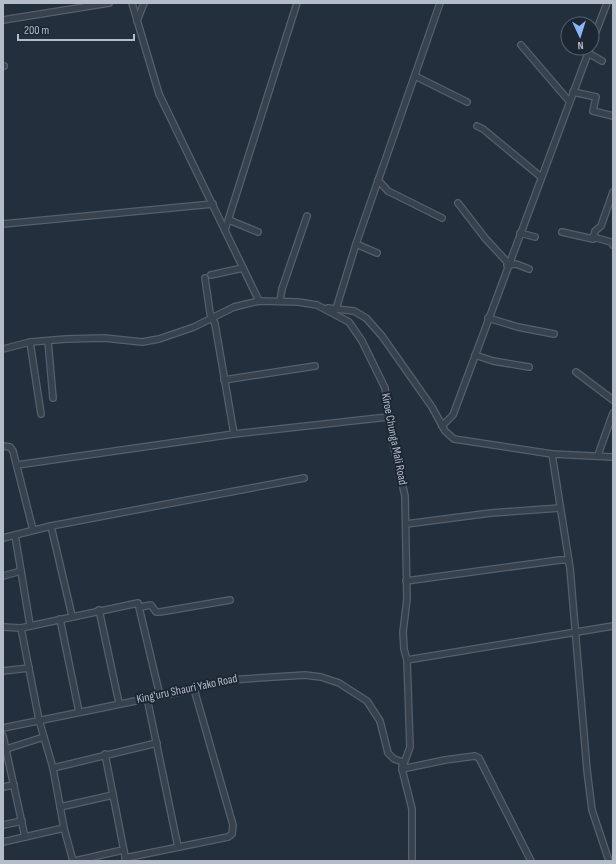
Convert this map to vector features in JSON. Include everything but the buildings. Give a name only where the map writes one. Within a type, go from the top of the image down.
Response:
[{"type":"street","points":[[3,20],[109,3]]},
{"type":"street","points":[[132,3],[158,94],[226,230],[259,301]]},
{"type":"street","points":[[137,21],[144,3]]},
{"type":"street","points":[[226,230],[297,3]]},
{"type":"street","points":[[336,309],[356,244],[440,3]]},
{"type":"street","points":[[600,21],[607,3]]},
{"type":"street","points":[[522,45],[569,101]]},
{"type":"street","points":[[442,426],[453,415],[508,264],[587,56]]},
{"type":"street","points":[[596,56],[602,61]]},
{"type":"street","points":[[414,76],[467,102]]},
{"type":"street","points":[[573,92],[596,97],[593,111],[613,116]]},
{"type":"street","points":[[477,126],[484,129],[541,177]]},
{"type":"street","points":[[378,180],[384,188],[392,194],[442,218]]},
{"type":"street","points":[[593,237],[595,231],[601,226],[613,192]]},
{"type":"street","points":[[458,203],[485,238],[508,264],[516,264],[529,270]]},
{"type":"street","points":[[3,224],[213,204]]},
{"type":"street","points":[[280,301],[282,289],[307,216]]},
{"type":"street","points":[[229,220],[258,232]]},
{"type":"street","points":[[562,232],[593,239],[593,237],[611,242],[613,245]]},
{"type":"street","points":[[520,233],[535,237]]},
{"type":"street","points":[[356,244],[377,253]]},
{"type":"street","points":[[211,275],[243,268]]},
{"type":"street","points":[[206,278],[210,313],[216,324],[234,434]]},
{"type":"street","name":"Kiroe Chunga Mali Road","points":[[3,349],[30,342],[91,338],[133,342],[151,341],[173,336],[234,307],[259,301],[280,301],[308,304],[322,308],[349,322],[362,341],[385,388],[388,417],[405,496],[407,599],[403,632],[407,660],[410,747],[402,769]]},
{"type":"street","points":[[322,308],[354,310],[366,318],[382,336],[432,407],[445,432],[454,439],[552,454],[598,455],[613,457]]},
{"type":"street","points":[[488,318],[518,327],[554,334]]},
{"type":"street","points":[[48,341],[53,398]]},
{"type":"street","points":[[30,342],[42,414]]},
{"type":"street","points":[[475,355],[493,361],[529,367]]},
{"type":"street","points":[[224,380],[315,366]]},
{"type":"street","points":[[576,372],[613,400]]},
{"type":"street","points":[[598,455],[613,413]]},
{"type":"street","points":[[17,465],[234,434],[388,417]]},
{"type":"street","points":[[3,446],[12,448],[33,530]]},
{"type":"street","points":[[552,454],[569,563],[592,810],[609,861]]},
{"type":"street","points":[[3,538],[51,526],[304,478]]},
{"type":"street","points":[[406,524],[514,511],[560,508]]},
{"type":"street","points":[[51,526],[72,616]]},
{"type":"street","points":[[15,535],[30,625]]},
{"type":"street","points":[[406,581],[560,560],[567,560],[569,563]]},
{"type":"street","points":[[3,576],[21,571]]},
{"type":"street","points":[[140,606],[151,605],[156,612],[160,612],[230,600]]},
{"type":"street","points":[[3,627],[21,628],[136,602],[140,606],[160,696]]},
{"type":"street","points":[[99,610],[119,703]]},
{"type":"street","points":[[60,619],[79,712]]},
{"type":"street","points":[[407,660],[613,626]]},
{"type":"street","points":[[21,628],[39,720],[53,768],[64,828],[74,861],[123,850]]},
{"type":"street","points":[[3,672],[29,668]]},
{"type":"street","name":"King'uru Shauri Yako Road","points":[[3,728],[119,703],[194,689],[229,680],[304,675],[321,677],[339,682],[366,701],[380,721],[388,753],[394,759],[403,762],[402,769]]},
{"type":"street","points":[[105,754],[126,860],[178,847],[228,837],[234,831],[194,689]]},
{"type":"street","points":[[147,698],[178,847]]},
{"type":"street","points":[[3,736],[4,750],[14,785],[25,837]]},
{"type":"street","points":[[4,750],[44,737]]},
{"type":"street","points":[[53,768],[105,754],[157,743]]},
{"type":"street","points":[[412,861],[412,810],[402,769],[445,760],[474,756],[479,758],[532,861]]},
{"type":"street","points":[[3,787],[14,785]]},
{"type":"street","points":[[60,807],[113,795]]},
{"type":"street","points":[[3,825],[22,821]]},
{"type":"street","points":[[3,842],[64,828]]}]
